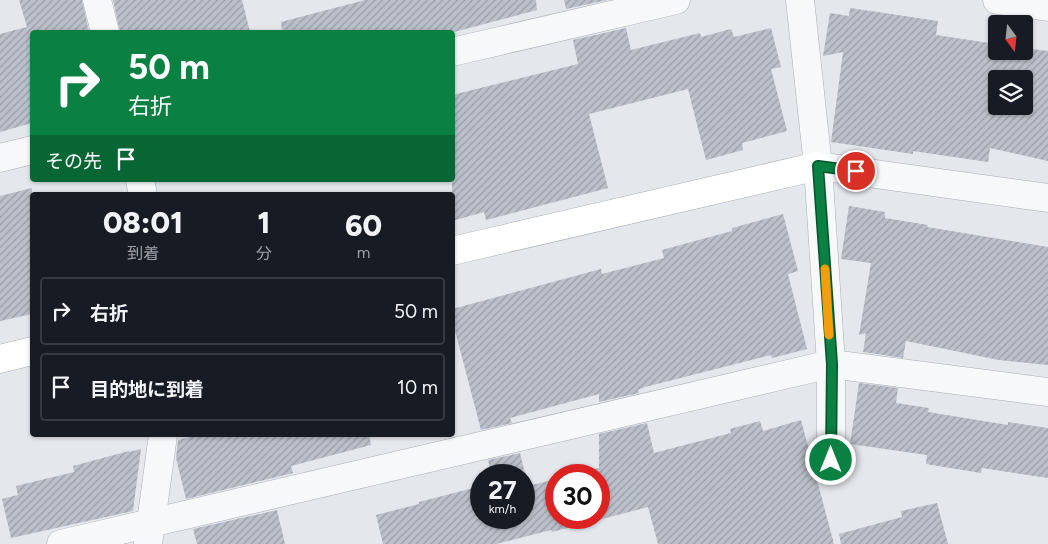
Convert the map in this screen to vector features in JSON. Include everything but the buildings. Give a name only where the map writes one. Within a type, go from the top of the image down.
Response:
[{"type":"street","points":[[97,0],[104,30]]},
{"type":"street","points":[[455,51],[676,0]]},
{"type":"street","points":[[800,0],[818,166],[832,364],[831,460]]},
{"type":"street","points":[[997,0],[1048,7]]},
{"type":"street","points":[[0,158],[30,150]]},
{"type":"street","points":[[455,250],[818,166],[1048,198]]},
{"type":"street","points":[[0,359],[30,351]]},
{"type":"street","points":[[61,544],[150,533],[832,364],[1048,392]]},
{"type":"street","points":[[150,533],[163,437]]},
{"type":"slow traffic","points":[[825,269],[829,335]]},
{"type":"route","points":[[831,460],[832,364],[818,166],[856,171]]}]
